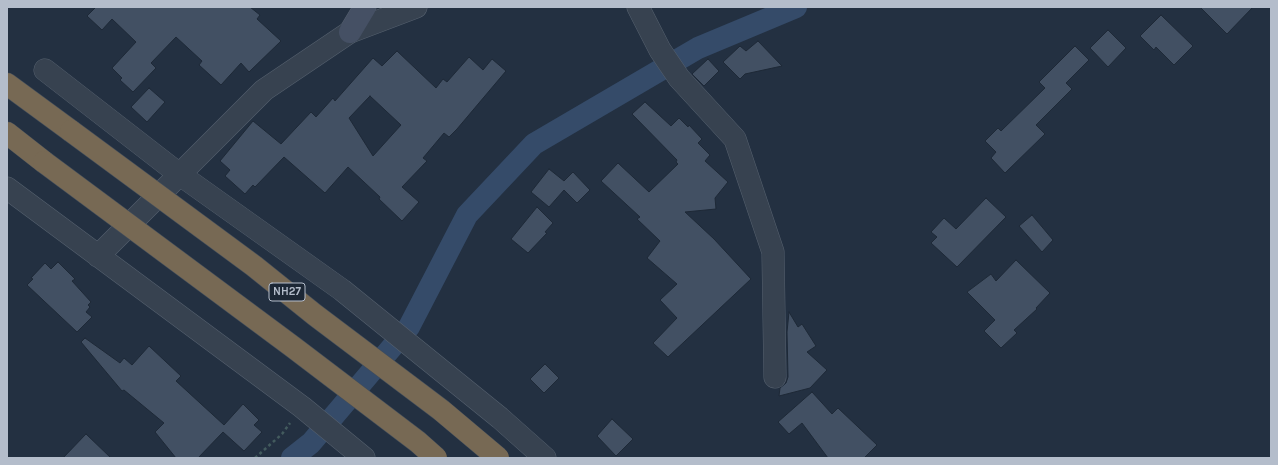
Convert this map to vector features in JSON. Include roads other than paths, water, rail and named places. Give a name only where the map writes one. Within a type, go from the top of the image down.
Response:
[{"type":"highway","name":"NH27","points":[[7,84],[70,132],[254,266],[315,315],[441,410],[498,458]]},
{"type":"highway","points":[[7,133],[293,346],[418,442],[436,458]]},
{"type":"street","points":[[350,32],[365,7]]},
{"type":"street","points":[[98,256],[264,90],[350,32],[416,7]]},
{"type":"street","points":[[638,7],[660,50],[679,78],[735,139],[773,252],[775,377]]},
{"type":"street","points":[[45,70],[179,174],[342,290],[391,332],[500,418],[545,458]]},
{"type":"street","points":[[7,188],[302,407],[364,458]]},
{"type":"waterway","points":[[292,458],[311,443],[409,327],[467,215],[534,144],[698,48],[796,7]]}]
